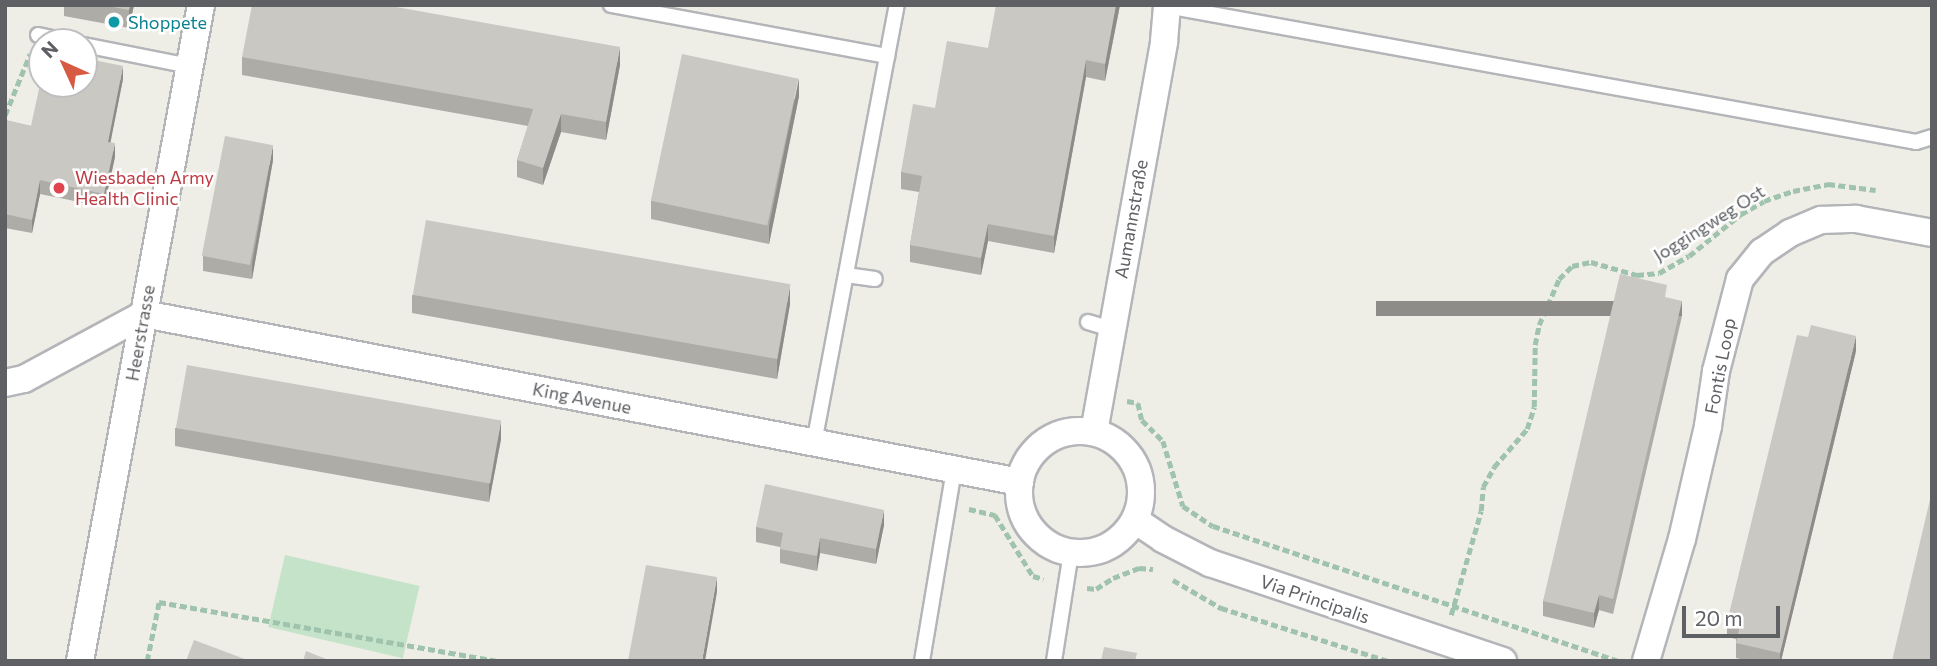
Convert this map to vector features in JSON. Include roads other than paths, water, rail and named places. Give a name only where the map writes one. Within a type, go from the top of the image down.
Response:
[{"type":"street","name":"Heerstrasse","points":[[80,661],[201,5]]},
{"type":"street","name":"Aumannstraße","points":[[1094,432],[1100,396],[1100,326],[1164,41],[1167,5]]},
{"type":"street","name":"Fontis Loop","points":[[1646,661],[1685,527],[1708,426],[1716,371],[1740,279],[1762,252],[1790,233],[1821,219],[1856,219],[1932,233]]},
{"type":"street","points":[[5,383],[24,379],[144,314]]},
{"type":"street","name":"King Avenue","points":[[144,314],[1020,482]]},
{"type":"street","points":[[1074,431],[1094,432],[1111,439],[1125,451],[1136,466],[1141,493],[1135,520],[1124,536],[1108,547],[1090,553],[1071,553],[1053,547],[1037,536],[1026,520],[1020,502],[1020,482],[1026,463],[1038,448],[1055,437],[1074,431]]},
{"type":"street","name":"Via Principalis","points":[[1135,520],[1163,539],[1210,563],[1503,661]]},
{"type":"lane","points":[[611,5],[887,56]]},
{"type":"lane","points":[[814,443],[897,5]]},
{"type":"lane","points":[[1167,5],[1916,142],[1932,137]]},
{"type":"lane","points":[[98,48],[189,66]]},
{"type":"lane","points":[[846,275],[876,279]]},
{"type":"lane","points":[[922,661],[954,470]]},
{"type":"lane","points":[[1054,661],[1071,553]]},
{"type":"place","name":"Shoppete","points":[[114,22]]},
{"type":"place","name":"Wiesbaden Army Health Clinic","points":[[59,188]]}]
